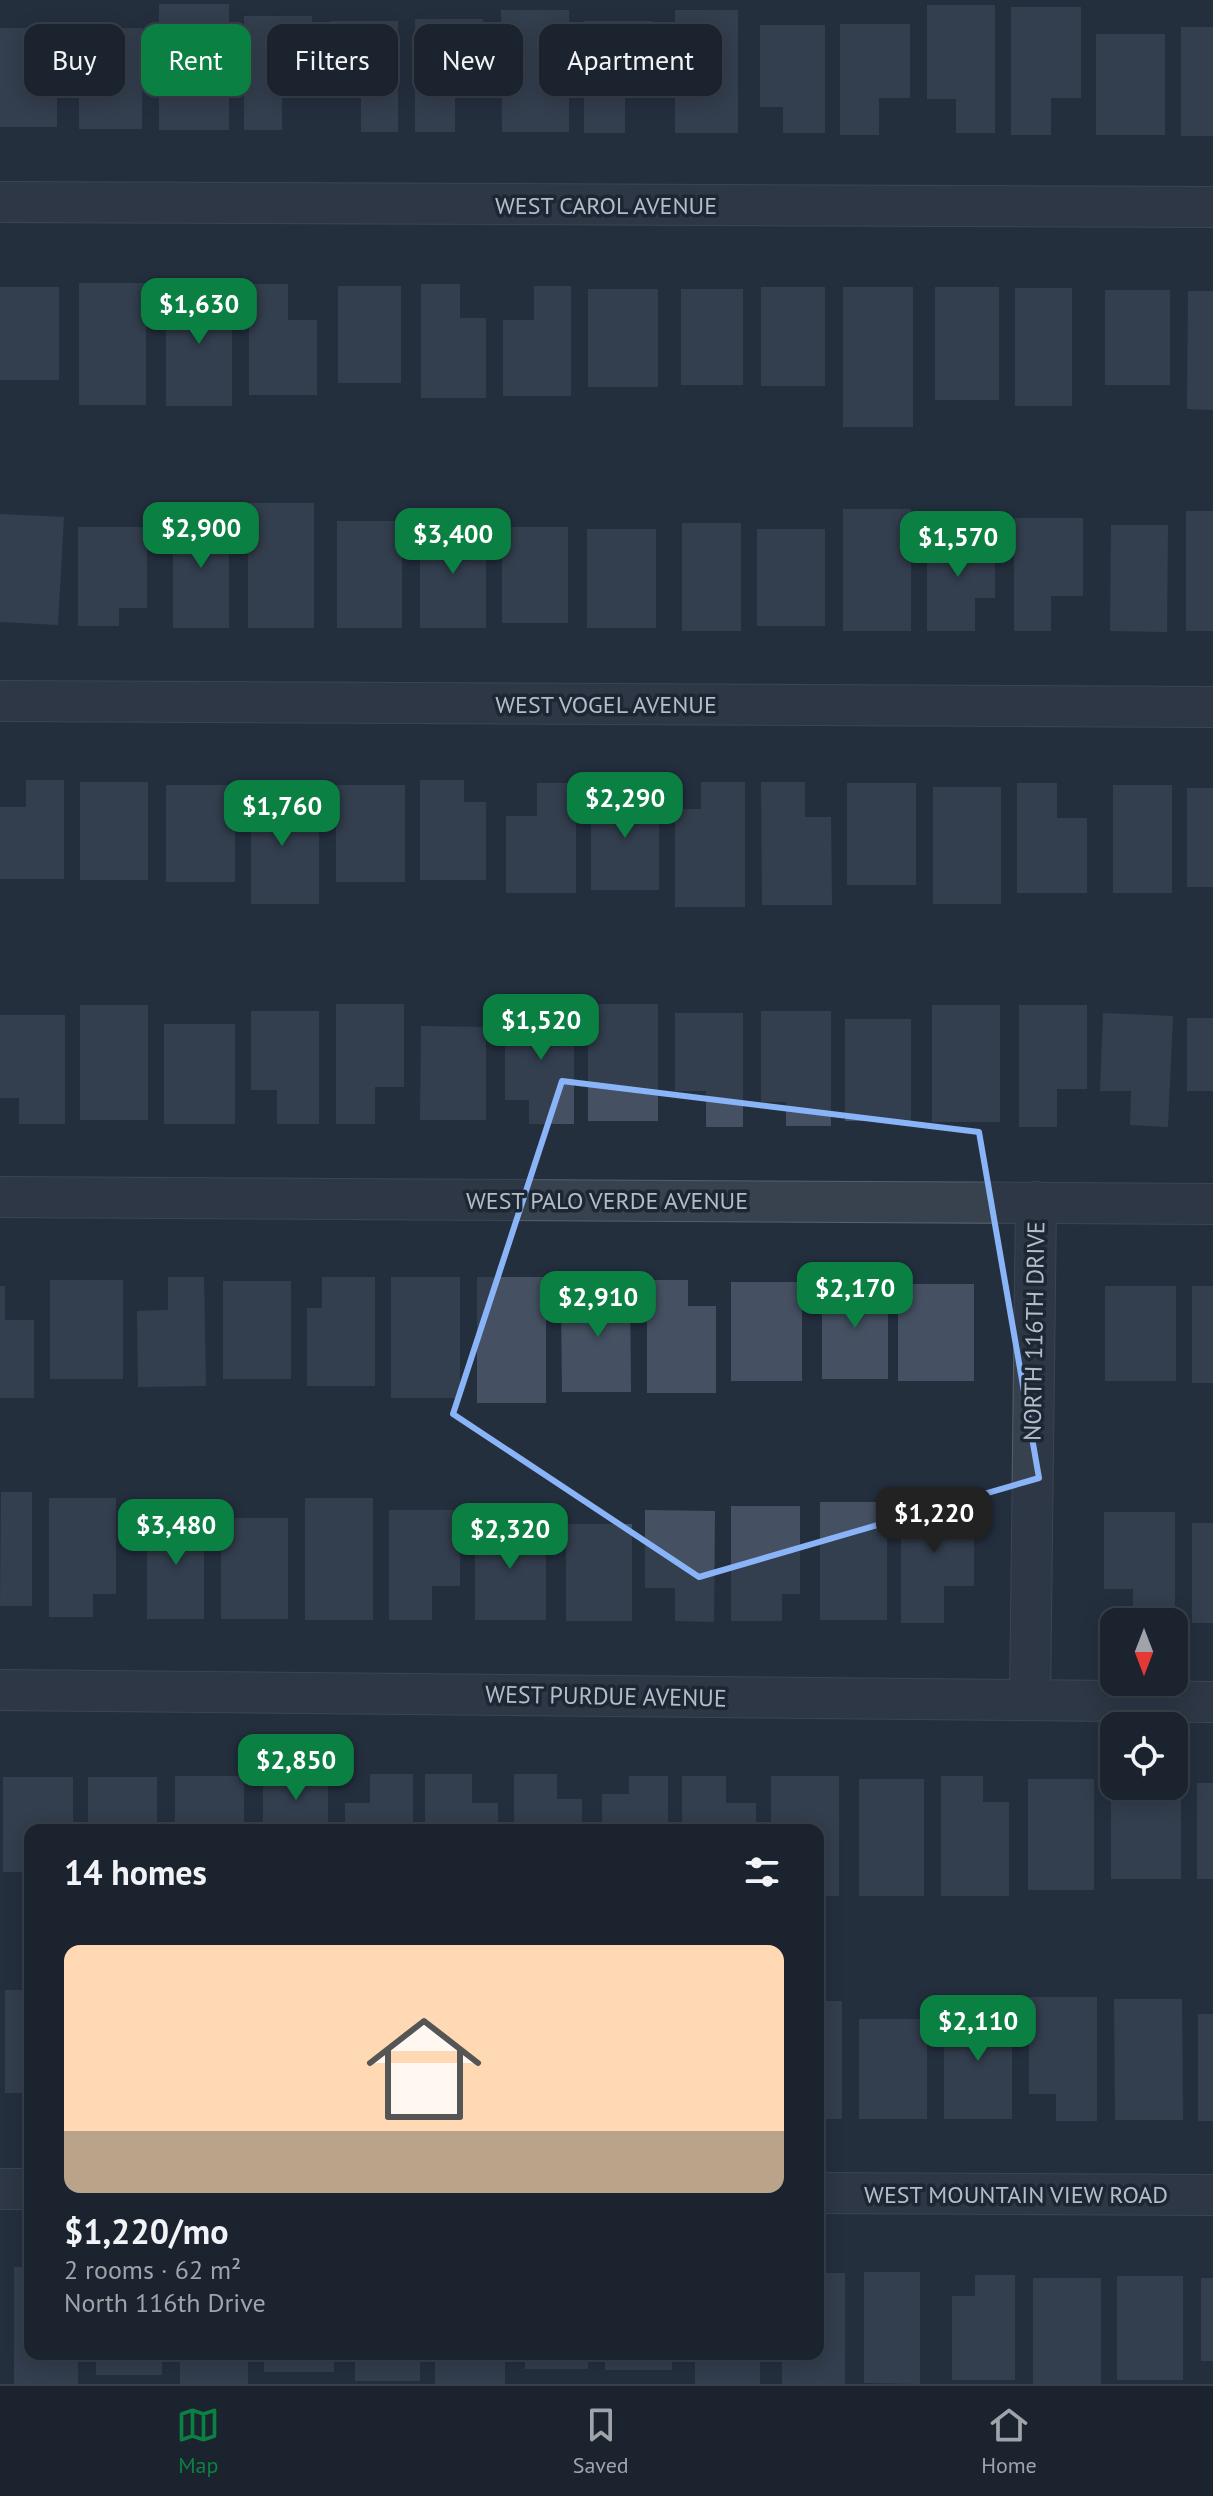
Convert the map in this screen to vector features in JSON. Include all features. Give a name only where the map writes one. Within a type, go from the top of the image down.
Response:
[{"type":"street","name":"WEST CAROL AVENUE","points":[[0,202],[1213,207]]},
{"type":"street","name":"WEST VOGEL AVENUE","points":[[0,701],[1213,707]]},
{"type":"street","name":"WEST PALO VERDE AVENUE","points":[[0,1197],[1213,1204]]},
{"type":"street","name":"NORTH 116TH DRIVE","points":[[1030,1700],[1036,1202]]},
{"type":"street","name":"WEST PURDUE AVENUE","points":[[0,1690],[1213,1702]]},
{"type":"street","points":[[0,2189],[24,2189]]},
{"type":"street","name":"WEST MOUNTAIN VIEW ROAD","points":[[824,2193],[1213,2195]]},
{"type":"highlighted area","points":[[562,1081],[979,1132],[1039,1478],[699,1577],[453,1414]]},
{"type":"building","points":[[159,4],[229,4],[229,24],[159,24]]},
{"type":"building","points":[[927,5],[995,5],[995,133],[956,133],[956,99],[927,99]]},
{"type":"building","points":[[1011,7],[1081,7],[1081,98],[1051,98],[1051,135],[1011,135]]},
{"type":"building","points":[[501,10],[569,10],[569,24],[539,24],[539,96],[569,96],[569,132],[502,132],[502,96],[523,96],[523,24],[501,24]]},
{"type":"building","points":[[675,10],[738,10],[738,133],[675,133],[675,96],[722,96],[722,24],[675,24]]},
{"type":"building","points":[[244,16],[312,16],[312,24],[267,24],[267,96],[282,96],[282,130],[244,130],[244,96],[251,96],[251,24],[244,24]]},
{"type":"building","points":[[415,19],[483,19],[483,24],[415,24]]},
{"type":"building","points":[[330,21],[398,21],[398,24],[330,24]]},
{"type":"building","points":[[584,21],[653,21],[653,24],[584,24]]},
{"type":"building","points":[[840,24],[910,24],[910,98],[879,98],[879,135],[840,135]]},
{"type":"building","points":[[760,25],[825,25],[825,133],[783,133],[783,107],[760,107]]},
{"type":"building","points":[[1181,27],[1213,27],[1213,136],[1181,136]]},
{"type":"building","points":[[0,28],[24,28],[24,96],[57,96],[57,127],[0,127]]},
{"type":"building","points":[[125,28],[141,28],[142,129],[79,129],[79,96],[125,96]]},
{"type":"building","points":[[1096,34],[1165,34],[1165,135],[1096,135]]},
{"type":"building","points":[[159,96],[229,96],[229,130],[159,130]]},
{"type":"building","points":[[361,96],[398,96],[398,132],[361,132]]},
{"type":"building","points":[[415,96],[455,96],[455,132],[415,132]]},
{"type":"building","points":[[584,96],[653,96],[625,98],[625,133],[584,133]]},
{"type":"building","points":[[79,283],[146,283],[146,405],[79,405]]},
{"type":"building","points":[[249,284],[288,284],[288,320],[317,320],[317,395],[249,395]]},
{"type":"building","points":[[421,284],[460,284],[460,318],[486,318],[486,398],[421,398]]},
{"type":"building","points":[[166,286],[232,286],[232,406],[166,406]]},
{"type":"building","points":[[338,286],[401,286],[401,383],[338,383]]},
{"type":"building","points":[[534,286],[571,286],[571,396],[503,396],[503,320],[534,320]]},
{"type":"building","points":[[0,287],[59,287],[59,380],[0,380]]},
{"type":"building","points":[[761,287],[825,287],[825,386],[761,386]]},
{"type":"building","points":[[843,287],[913,287],[913,427],[843,427]]},
{"type":"building","points":[[935,287],[999,287],[999,400],[935,400]]},
{"type":"building","points":[[1015,288],[1072,288],[1072,406],[1015,406]]},
{"type":"building","points":[[588,289],[658,289],[658,387],[588,387]]},
{"type":"building","points":[[681,289],[743,289],[743,385],[681,385]]},
{"type":"building","points":[[1105,290],[1170,290],[1170,385],[1105,385]]},
{"type":"building","points":[[1188,291],[1213,291],[1213,410],[1187,409]]},
{"type":"building","points":[[248,503],[314,503],[314,628],[248,628]]},
{"type":"building","points":[[843,509],[911,509],[911,631],[843,631]]},
{"type":"building","points":[[1186,511],[1213,511],[1213,631],[1186,631]]},
{"type":"building","points":[[173,512],[229,512],[229,628],[173,628]]},
{"type":"building","points":[[0,514],[64,517],[58,625],[0,622]]},
{"type":"building","points":[[1014,518],[1083,518],[1083,596],[1051,596],[1051,631],[1014,631]]},
{"type":"building","points":[[337,521],[402,521],[402,628],[337,628]]},
{"type":"building","points":[[420,523],[486,523],[486,628],[420,628]]},
{"type":"building","points":[[682,523],[741,523],[741,631],[682,631]]},
{"type":"building","points":[[1111,525],[1168,525],[1167,632],[1110,631]]},
{"type":"building","points":[[78,527],[147,527],[147,608],[119,608],[119,626],[78,626]]},
{"type":"building","points":[[502,527],[568,527],[568,623],[502,623]]},
{"type":"building","points":[[587,529],[656,529],[656,628],[587,628]]},
{"type":"building","points":[[757,529],[825,529],[825,626],[757,626]]},
{"type":"building","points":[[927,534],[995,534],[995,598],[975,598],[975,631],[927,631]]},
{"type":"building","points":[[26,780],[64,780],[64,879],[0,879],[0,807],[26,807]]},
{"type":"building","points":[[251,780],[291,780],[291,814],[319,814],[319,904],[251,904]]},
{"type":"building","points":[[420,780],[464,780],[464,802],[486,802],[486,880],[420,880]]},
{"type":"building","points":[[80,782],[148,782],[148,880],[80,880]]},
{"type":"building","points":[[701,782],[745,782],[745,907],[675,907],[675,809],[701,809]]},
{"type":"building","points":[[761,782],[805,782],[805,817],[831,817],[832,905],[762,905]]},
{"type":"building","points":[[537,783],[576,783],[576,893],[506,893],[506,816],[537,816]]},
{"type":"building","points":[[847,783],[916,783],[916,885],[847,885]]},
{"type":"building","points":[[1017,783],[1057,783],[1057,818],[1087,818],[1087,893],[1017,893]]},
{"type":"building","points":[[166,785],[235,785],[235,882],[166,882]]},
{"type":"building","points":[[336,785],[405,785],[405,882],[336,882]]},
{"type":"building","points":[[1113,785],[1172,785],[1172,893],[1113,893]]},
{"type":"building","points":[[933,787],[1001,787],[1001,904],[933,904]]},
{"type":"building","points":[[1187,788],[1213,788],[1213,887],[1187,887]]},
{"type":"building","points":[[591,789],[659,789],[659,890],[591,890]]},
{"type":"building","points":[[336,1004],[404,1004],[404,1087],[375,1087],[375,1124],[336,1124]]},
{"type":"building","points":[[588,1004],[658,1004],[658,1121],[588,1121]]},
{"type":"building","points":[[80,1005],[148,1005],[148,1120],[80,1120]]},
{"type":"building","points":[[932,1005],[1000,1005],[1000,1122],[932,1122]]},
{"type":"building","points":[[1019,1005],[1087,1005],[1087,1089],[1057,1089],[1057,1127],[1019,1127]]},
{"type":"building","points":[[505,1007],[574,1007],[574,1124],[529,1124],[529,1100],[505,1100]]},
{"type":"building","points":[[251,1011],[319,1011],[319,1124],[277,1124],[277,1090],[251,1090]]},
{"type":"building","points":[[761,1011],[831,1011],[831,1126],[786,1126],[786,1102],[761,1102]]},
{"type":"building","points":[[675,1013],[743,1013],[743,1127],[706,1127],[706,1091],[675,1091]]},
{"type":"building","points":[[1103,1013],[1173,1016],[1168,1127],[1130,1125],[1131,1091],[1100,1091]]},
{"type":"building","points":[[0,1015],[65,1015],[65,1124],[19,1124],[19,1098],[0,1098]]},
{"type":"building","points":[[1187,1018],[1213,1018],[1213,1091],[1187,1091]]},
{"type":"building","points":[[845,1019],[911,1019],[911,1121],[845,1121]]},
{"type":"building","points":[[164,1024],[235,1024],[235,1124],[164,1124]]},
{"type":"building","points":[[421,1026],[486,1027],[486,1120],[420,1120]]},
{"type":"building","points":[[168,1277],[204,1277],[206,1386],[138,1387],[137,1311],[168,1310]]},
{"type":"building","points":[[322,1277],[375,1277],[375,1386],[307,1386],[307,1308],[322,1308]]},
{"type":"building","points":[[391,1277],[460,1277],[460,1398],[391,1398]]},
{"type":"building","points":[[477,1277],[546,1277],[546,1403],[477,1403]]},
{"type":"building","points":[[588,1277],[630,1277],[631,1392],[562,1392],[561,1306],[588,1306]]},
{"type":"building","points":[[50,1280],[123,1280],[123,1379],[50,1379]]},
{"type":"building","points":[[647,1280],[688,1280],[688,1306],[716,1306],[716,1393],[647,1393]]},
{"type":"building","points":[[223,1281],[291,1281],[291,1379],[223,1379]]},
{"type":"building","points":[[822,1281],[888,1281],[888,1379],[822,1379]]},
{"type":"building","points":[[731,1282],[802,1282],[802,1381],[731,1381]]},
{"type":"building","points":[[898,1284],[974,1284],[974,1381],[898,1381]]},
{"type":"building","points":[[0,1286],[5,1286],[5,1320],[34,1320],[34,1398],[0,1398]]},
{"type":"building","points":[[1105,1286],[1176,1286],[1176,1381],[1105,1381]]},
{"type":"building","points":[[1192,1286],[1213,1286],[1213,1383],[1192,1383]]},
{"type":"building","points":[[1,1492],[32,1492],[32,1606],[0,1606]]},
{"type":"building","points":[[49,1498],[116,1498],[116,1594],[93,1594],[93,1617],[49,1617]]},
{"type":"building","points":[[305,1498],[373,1498],[373,1620],[305,1620]]},
{"type":"building","points":[[901,1500],[974,1500],[974,1586],[944,1586],[944,1623],[901,1623]]},
{"type":"building","points":[[820,1502],[887,1502],[887,1620],[820,1620]]},
{"type":"building","points":[[731,1506],[800,1506],[800,1594],[782,1594],[782,1621],[731,1621]]},
{"type":"building","points":[[389,1510],[460,1510],[460,1586],[432,1586],[432,1620],[389,1620]]},
{"type":"building","points":[[645,1510],[715,1511],[714,1622],[675,1621],[675,1588],[645,1588]]},
{"type":"building","points":[[1104,1512],[1175,1512],[1175,1608],[1133,1608],[1133,1589],[1104,1589]]},
{"type":"building","points":[[147,1515],[204,1515],[204,1619],[147,1619]]},
{"type":"building","points":[[221,1518],[288,1518],[288,1619],[221,1619]]},
{"type":"building","points":[[475,1522],[546,1522],[546,1620],[475,1620]]},
{"type":"building","points":[[1192,1523],[1213,1523],[1213,1623],[1192,1623]]},
{"type":"building","points":[[566,1524],[632,1524],[632,1621],[566,1621]]},
{"type":"building","points":[[263,1774],[328,1774],[328,1824],[263,1824]]},
{"type":"building","points":[[370,1774],[413,1774],[413,1824],[345,1824],[345,1803],[370,1803]]},
{"type":"building","points":[[425,1774],[472,1774],[472,1803],[498,1803],[498,1824],[425,1824]]},
{"type":"building","points":[[514,1774],[557,1774],[557,1799],[582,1799],[582,1824],[514,1824]]},
{"type":"building","points":[[175,1776],[244,1776],[244,1824],[175,1824]]},
{"type":"building","points":[[629,1776],[668,1776],[668,1824],[602,1824],[602,1794],[629,1794]]},
{"type":"building","points":[[682,1776],[726,1776],[726,1803],[756,1803],[756,1824],[682,1824]]},
{"type":"building","points":[[771,1776],[839,1776],[839,1896],[824,1896],[824,1824],[771,1824]]},
{"type":"building","points":[[941,1776],[983,1776],[983,1802],[1009,1802],[1009,1896],[941,1896]]},
{"type":"building","points":[[3,1777],[73,1777],[73,1824],[24,1824],[24,1872],[3,1872]]},
{"type":"building","points":[[88,1777],[157,1777],[157,1824],[88,1824]]},
{"type":"building","points":[[859,1779],[924,1779],[924,1896],[859,1896]]},
{"type":"building","points":[[1028,1779],[1094,1779],[1094,1890],[1028,1890]]},
{"type":"building","points":[[1197,1783],[1213,1783],[1213,1879],[1197,1879]]},
{"type":"building","points":[[1111,1800],[1181,1800],[1181,1879],[1111,1879]]},
{"type":"building","points":[[5,1990],[24,1990],[24,2093],[5,2093]]},
{"type":"building","points":[[1029,1997],[1097,1997],[1097,2121],[1056,2121],[1056,2094],[1029,2094]]},
{"type":"building","points":[[1114,1999],[1182,1999],[1183,2120],[1115,2120]]},
{"type":"building","points":[[824,2001],[842,2001],[842,2119],[824,2119]]},
{"type":"building","points":[[944,2007],[1012,2007],[1012,2119],[944,2119]]},
{"type":"building","points":[[1198,2014],[1213,2014],[1213,2121],[1198,2121]]},
{"type":"building","points":[[859,2019],[927,2019],[927,2119],[859,2119]]},
{"type":"building","points":[[14,2267],[24,2267],[24,2360],[78,2360],[78,2384],[14,2384]]},
{"type":"building","points":[[864,2272],[920,2272],[920,2384],[864,2383]]},
{"type":"building","points":[[824,2273],[845,2273],[845,2384],[782,2384],[782,2360],[824,2360]]},
{"type":"building","points":[[975,2275],[1015,2275],[1015,2380],[952,2380],[952,2296],[975,2296]]},
{"type":"building","points":[[1117,2276],[1183,2276],[1183,2380],[1117,2380]]},
{"type":"building","points":[[1033,2278],[1101,2278],[1101,2384],[1033,2384]]},
{"type":"building","points":[[1201,2278],[1213,2278],[1213,2361],[1201,2361]]},
{"type":"building","points":[[96,2360],[162,2360],[162,2375],[96,2375]]},
{"type":"building","points":[[180,2360],[248,2360],[248,2384],[180,2384]]},
{"type":"building","points":[[264,2360],[334,2360],[334,2372],[264,2372]]},
{"type":"building","points":[[355,2360],[420,2360],[420,2381],[355,2381]]},
{"type":"building","points":[[435,2360],[505,2360],[505,2384],[435,2384]]},
{"type":"building","points":[[525,2360],[588,2360],[588,2369],[525,2369]]},
{"type":"building","points":[[605,2360],[672,2360],[672,2370],[605,2370]]},
{"type":"building","points":[[695,2360],[760,2360],[760,2384],[695,2384]]}]
